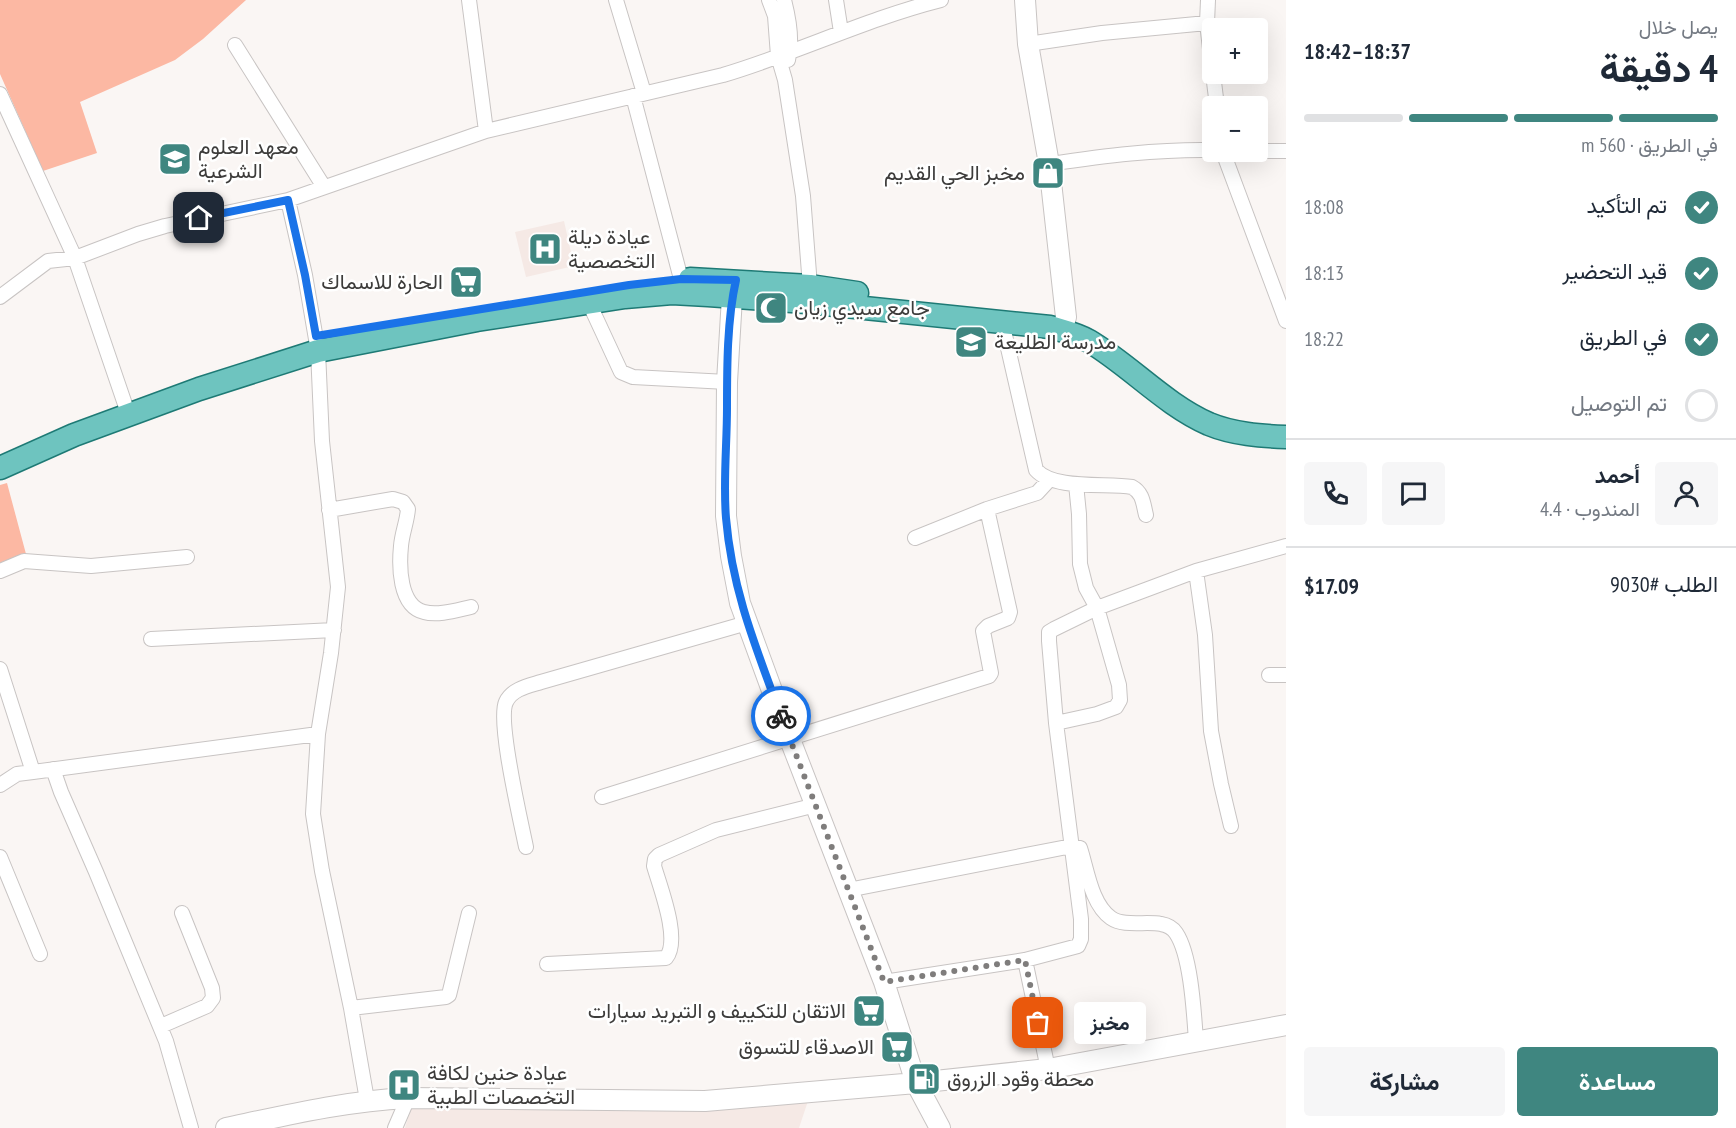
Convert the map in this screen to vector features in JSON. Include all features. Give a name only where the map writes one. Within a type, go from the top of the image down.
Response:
[{"type":"main road","points":[[0,453],[126,410],[200,389],[317,344],[629,285],[682,286],[909,300],[1093,328],[1172,387],[1196,401],[1246,421],[1286,425]]},
{"type":"main road","points":[[317,344],[647,294],[682,286]]},
{"type":"main road","points":[[808,294],[1002,322],[1064,324],[1115,358],[1162,396],[1210,424],[1238,432],[1286,437]]},
{"type":"main road","points":[[0,468],[126,410]]},
{"type":"street","points":[[469,0],[486,131]]},
{"type":"street","points":[[616,0],[682,286]]},
{"type":"street","points":[[769,0],[784,54],[785,80],[803,196],[808,294]]},
{"type":"street","points":[[784,0],[789,30],[784,54]]},
{"type":"street","points":[[836,0],[841,32]]},
{"type":"street","points":[[2,292],[48,261],[75,258],[165,226],[288,200],[486,131],[723,75],[841,32],[941,0]]},
{"type":"street","points":[[1025,0],[1028,44],[1049,164],[1064,324]]},
{"type":"street","points":[[1207,18],[1208,0]]},
{"type":"street","points":[[1028,44],[1102,33],[1202,23]]},
{"type":"street","points":[[235,45],[324,187]]},
{"type":"street","points":[[0,94],[6,124],[75,258],[126,410]]},
{"type":"street","points":[[1049,164],[1120,153],[1202,150]]},
{"type":"street","points":[[1268,151],[1286,152]]},
{"type":"street","points":[[1227,162],[1286,321]]},
{"type":"street","points":[[288,200],[305,275],[317,344],[322,441],[338,587],[334,630],[318,734],[313,814],[367,1100]]},
{"type":"street","points":[[734,289],[727,382],[726,516],[740,603],[884,982],[916,1083],[940,1128]]},
{"type":"street","points":[[589,303],[621,372],[633,377],[727,382]]},
{"type":"street","points":[[1002,322],[1036,470],[1049,480],[1138,490],[1146,515]]},
{"type":"street","points":[[915,538],[987,509],[1037,493],[1049,480]]},
{"type":"street","points":[[1056,723],[1097,714],[1116,707],[1120,700],[1119,686],[1097,608],[1086,588],[1080,564],[1076,484]]},
{"type":"street","points":[[329,510],[393,499],[403,502],[408,509],[408,518],[402,536],[400,558],[404,592],[408,601],[424,612],[471,607]]},
{"type":"street","points":[[602,797],[989,676],[991,673],[983,632],[988,626],[1008,618],[1010,612],[987,509]]},
{"type":"street","points":[[884,982],[1025,960],[1078,946],[1082,928],[1056,723],[1049,633],[1097,608],[1196,571],[1286,546]]},
{"type":"street","points":[[0,571],[24,561],[91,566],[187,557]]},
{"type":"street","points":[[1196,571],[1205,635],[1211,731],[1232,826]]},
{"type":"street","points":[[526,847],[510,768],[503,712],[512,693],[561,676],[747,623]]},
{"type":"street","points":[[151,639],[334,630]]},
{"type":"street","points":[[0,669],[33,772]]},
{"type":"street","points":[[1269,675],[1286,675]]},
{"type":"street","points":[[0,785],[17,774],[318,734]]},
{"type":"street","points":[[53,769],[160,1026],[191,1128]]},
{"type":"street","points":[[547,964],[666,958],[670,954],[670,921],[654,866],[655,859],[659,855],[716,830],[816,805]]},
{"type":"street","points":[[848,890],[1072,846],[1080,848],[1097,900],[1110,917],[1118,922],[1154,922],[1168,925],[1175,932],[1185,958],[1196,1041]]},
{"type":"street","points":[[0,857],[40,954]]},
{"type":"street","points":[[160,1026],[207,1006],[213,998],[212,988],[182,913]]},
{"type":"street","points":[[351,1008],[449,995],[469,913]]},
{"type":"street","points":[[1025,960],[1048,1069]]},
{"type":"street","points":[[226,1128],[321,1107],[367,1100],[408,1098],[705,1101],[916,1083],[1048,1069],[1286,1025]]},
{"type":"street","points":[[394,1128],[408,1098]]},
{"type":"shaded area","points":[[0,0],[246,0],[203,39],[175,60],[80,102],[97,153],[43,171],[0,74]]},
{"type":"shaded area","name":"عيادة ديلة التخصصية","points":[[564,221],[574,266],[526,277],[515,232]]},
{"type":"shaded area","points":[[7,483],[26,554],[0,563],[0,485]]},
{"type":"shaded area","points":[[809,1098],[799,1128],[405,1128],[412,1104]]},
{"type":"way so far","points":[[781,716],[884,982],[1025,960],[1038,1023]]},
{"type":"place","name":"معهد العلوم الشرعية","points":[[175,159]]},
{"type":"place","name":"مخبز الحي القديم","points":[[1048,173]]},
{"type":"place","name":"عيادة ديلة التخصصية","points":[[545,249]]},
{"type":"place","name":"الحارة للاسماك","points":[[466,282]]},
{"type":"place","name":"جامع سيدي زيان","points":[[771,308]]},
{"type":"place","name":"مدرسة الطليعة","points":[[971,342]]},
{"type":"place","name":"الاتقان للتكييف و التبريد سيارات","points":[[869,1011]]},
{"type":"place","name":"مخبز","points":[[1038,1023]]},
{"type":"place","name":"الاصدقاء للتسوق","points":[[897,1047]]},
{"type":"place","name":"محطة وقود الزروق","points":[[924,1079]]},
{"type":"place","name":"عيادة حنين لكافة التخصصات الطبية","points":[[404,1085]]},
{"type":"route","points":[[199,218],[288,200],[316,336],[629,285],[681,279],[736,280],[732,297],[727,382],[726,516],[740,603],[781,716]]}]
